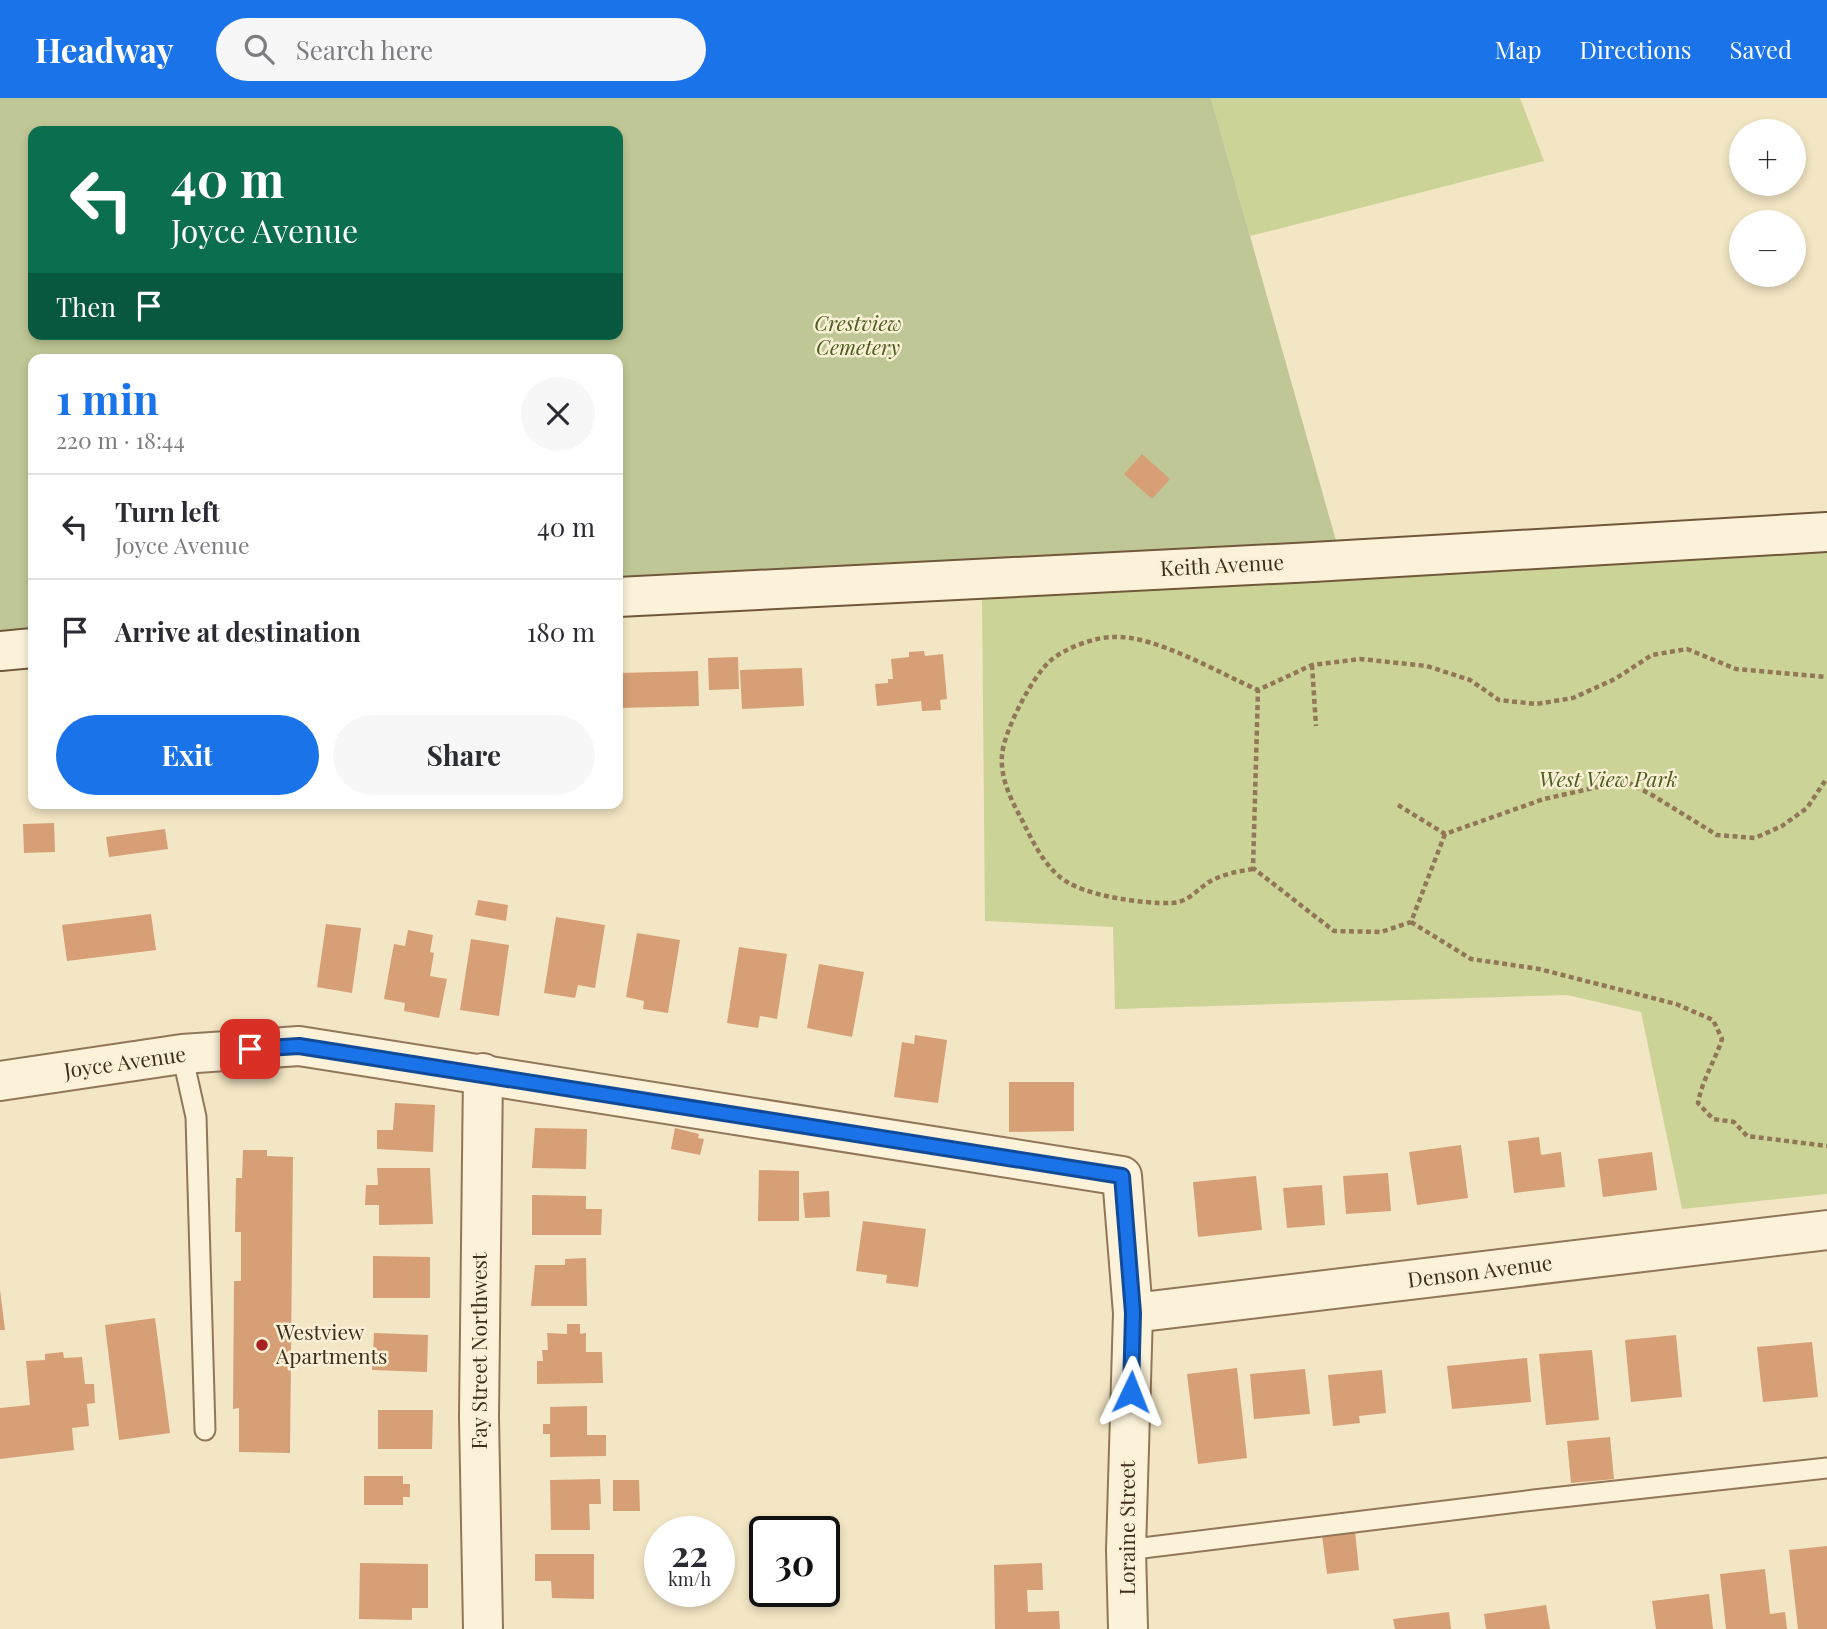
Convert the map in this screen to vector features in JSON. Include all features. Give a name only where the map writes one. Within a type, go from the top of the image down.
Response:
[{"type":"street","name":"Keith Avenue","points":[[623,597],[1313,562],[1827,532]]},
{"type":"street","points":[[0,651],[28,648]]},
{"type":"street","name":"Joyce Avenue","points":[[0,1081],[182,1054],[299,1046],[1122,1176]]},
{"type":"street","name":"Fay Street Northwest","points":[[483,1073],[479,1403],[483,1629]]},
{"type":"street","name":"Loraine Street","points":[[1122,1176],[1133,1313],[1126,1550],[1128,1629]]},
{"type":"street","name":"Denson Avenue","points":[[1133,1313],[1827,1230]]},
{"type":"lane","points":[[182,1054],[196,1117],[205,1430]]},
{"type":"lane","points":[[1126,1550],[1534,1500],[1827,1468]]},
{"type":"path","points":[[1253,869],[1215,878],[1195,895],[1176,903],[1142,902],[1099,894],[1061,878],[1040,855],[1012,802],[1003,776],[1002,753],[1009,731],[1030,687],[1050,661],[1078,645],[1114,637],[1149,642],[1258,690],[1312,665],[1360,659],[1427,666],[1470,680],[1499,700],[1536,704],[1573,698],[1615,679],[1652,655],[1687,649],[1736,669],[1827,677]]},
{"type":"path","points":[[1312,665],[1316,726]]},
{"type":"path","points":[[1253,869],[1258,690]]},
{"type":"path","points":[[1411,922],[1445,834],[1544,799],[1625,781],[1652,794],[1717,835],[1755,838],[1782,826],[1807,808],[1827,778]]},
{"type":"path","points":[[1398,805],[1445,834]]},
{"type":"path","points":[[1253,869],[1334,931],[1381,932],[1411,922]]},
{"type":"path","points":[[1411,922],[1471,959],[1539,969],[1676,1004],[1713,1020],[1722,1039],[1702,1083],[1698,1103],[1713,1119],[1734,1122],[1746,1136],[1827,1146]]},
{"type":"green space","name":"Crestview Cemetery","points":[[0,98],[1211,98],[1337,544],[623,588],[623,354],[28,354],[28,631],[0,634]]},
{"type":"green space","points":[[1211,98],[1520,98],[1544,161],[1250,236]]},
{"type":"green space","name":"West View Park","points":[[1827,547],[1827,1194],[1682,1209],[1641,1012],[1567,995],[1115,1009],[1113,927],[985,921],[982,594]]},
{"type":"building","points":[[1142,454],[1170,479],[1152,499],[1124,474]]},
{"type":"building","points":[[924,651],[925,656],[943,654],[947,699],[940,700],[941,710],[922,711],[921,701],[877,706],[875,684],[888,683],[888,679],[893,679],[891,659],[909,657],[909,652]]},
{"type":"building","points":[[738,657],[739,689],[709,690],[708,658]]},
{"type":"building","points":[[802,668],[804,706],[742,709],[740,670]]},
{"type":"building","points":[[698,671],[699,706],[623,708],[623,673]]},
{"type":"building","points":[[54,823],[55,852],[24,853],[23,824]]},
{"type":"building","points":[[165,829],[168,849],[109,857],[106,837]]},
{"type":"building","points":[[478,900],[508,905],[506,921],[475,915]]},
{"type":"building","points":[[151,914],[156,950],[67,961],[62,925]]},
{"type":"building","points":[[556,917],[605,925],[595,988],[578,985],[575,998],[544,993]]},
{"type":"building","points":[[326,924],[361,928],[352,993],[317,987]]},
{"type":"building","points":[[408,930],[433,935],[430,952],[434,953],[430,976],[447,979],[439,1018],[404,1011],[405,1003],[384,999],[394,944],[405,946]]},
{"type":"building","points":[[637,933],[680,940],[668,1013],[643,1009],[644,1001],[626,997]]},
{"type":"building","points":[[471,939],[509,945],[499,1016],[460,1010]]},
{"type":"building","points":[[739,947],[787,954],[777,1019],[760,1016],[758,1028],[727,1023]]},
{"type":"building","points":[[819,964],[864,972],[852,1037],[807,1028]]},
{"type":"building","points":[[915,1035],[947,1040],[938,1103],[894,1097],[902,1042],[914,1044]]},
{"type":"building","points":[[1009,1082],[1074,1082],[1074,1131],[1009,1132]]},
{"type":"building","points":[[395,1103],[435,1105],[433,1152],[377,1149],[377,1130],[393,1130]]},
{"type":"building","points":[[535,1128],[587,1129],[586,1169],[532,1168]]},
{"type":"building","points":[[675,1128],[699,1134],[698,1138],[704,1139],[700,1155],[671,1149]]},
{"type":"building","points":[[1539,1137],[1541,1155],[1561,1152],[1565,1187],[1514,1193],[1508,1141]]},
{"type":"building","points":[[1461,1145],[1468,1198],[1417,1205],[1409,1152]]},
{"type":"building","name":"Westview Apartments","points":[[243,1150],[267,1150],[267,1156],[293,1157],[290,1453],[239,1452],[239,1408],[233,1409],[234,1281],[241,1281],[241,1232],[235,1232],[236,1178],[242,1178]]},
{"type":"building","points":[[1652,1152],[1657,1190],[1603,1197],[1598,1159]]},
{"type":"building","points":[[377,1168],[430,1168],[433,1224],[379,1225],[379,1205],[365,1205],[366,1185],[378,1185]]},
{"type":"building","points":[[759,1170],[799,1171],[799,1221],[758,1221]]},
{"type":"building","points":[[1388,1173],[1391,1211],[1346,1214],[1343,1176]]},
{"type":"building","points":[[1256,1176],[1262,1230],[1198,1237],[1193,1182]]},
{"type":"building","points":[[1322,1185],[1325,1225],[1287,1228],[1283,1188]]},
{"type":"building","points":[[829,1191],[830,1217],[805,1218],[803,1193]]},
{"type":"building","points":[[532,1195],[586,1196],[586,1209],[602,1209],[601,1235],[532,1235]]},
{"type":"building","points":[[863,1221],[926,1229],[918,1287],[886,1283],[887,1275],[856,1271]]},
{"type":"building","points":[[373,1256],[430,1257],[430,1298],[373,1298]]},
{"type":"building","points":[[586,1258],[587,1306],[531,1306],[535,1265],[565,1265],[565,1259]]},
{"type":"building","points":[[0,1290],[5,1330],[0,1330]]},
{"type":"building","points":[[155,1318],[170,1433],[119,1440],[105,1325]]},
{"type":"building","points":[[567,1324],[580,1324],[580,1334],[586,1333],[586,1352],[602,1352],[603,1383],[537,1384],[537,1361],[543,1361],[542,1350],[548,1350],[547,1333],[567,1334]]},
{"type":"building","points":[[374,1333],[428,1335],[427,1372],[372,1370]]},
{"type":"building","points":[[1676,1335],[1682,1397],[1631,1402],[1625,1340]]},
{"type":"building","points":[[1812,1342],[1818,1397],[1763,1402],[1757,1347]]},
{"type":"building","points":[[1592,1350],[1599,1420],[1546,1425],[1539,1354]]},
{"type":"building","points":[[63,1352],[64,1358],[82,1357],[85,1384],[94,1384],[95,1403],[87,1404],[89,1426],[72,1428],[74,1450],[0,1459],[0,1408],[30,1405],[26,1361],[45,1360],[45,1354]]},
{"type":"building","points":[[1527,1358],[1531,1402],[1452,1409],[1447,1366]]},
{"type":"building","points":[[1237,1368],[1247,1458],[1198,1464],[1187,1374]]},
{"type":"building","points":[[1305,1369],[1310,1414],[1254,1419],[1250,1374]]},
{"type":"building","points":[[1382,1370],[1386,1413],[1359,1416],[1360,1423],[1333,1426],[1328,1375]]},
{"type":"building","points":[[587,1406],[587,1435],[606,1435],[606,1456],[550,1457],[550,1434],[543,1434],[543,1424],[550,1424],[550,1407]]},
{"type":"building","points":[[378,1410],[433,1410],[432,1449],[378,1449]]},
{"type":"building","points":[[1610,1437],[1614,1479],[1571,1483],[1567,1441]]},
{"type":"building","points":[[364,1476],[403,1476],[403,1484],[410,1484],[410,1497],[403,1497],[403,1505],[364,1505]]},
{"type":"building","points":[[600,1479],[601,1504],[589,1504],[590,1530],[551,1530],[550,1480]]},
{"type":"building","points":[[613,1480],[639,1480],[640,1511],[613,1511]]},
{"type":"building","points":[[1355,1531],[1359,1570],[1327,1574],[1322,1535]]},
{"type":"building","points":[[1827,1546],[1827,1629],[1798,1629],[1789,1550]]},
{"type":"building","points":[[535,1554],[594,1554],[594,1599],[552,1598],[551,1581],[535,1581]]},
{"type":"building","points":[[360,1563],[428,1564],[428,1608],[412,1608],[412,1620],[359,1619]]},
{"type":"building","points":[[1042,1563],[1043,1590],[1027,1590],[1028,1612],[1059,1611],[1060,1629],[995,1629],[994,1565]]},
{"type":"building","points":[[1765,1569],[1770,1614],[1785,1612],[1787,1629],[1726,1629],[1720,1574]]},
{"type":"building","points":[[1709,1594],[1713,1629],[1656,1629],[1652,1601]]},
{"type":"building","points":[[1546,1605],[1550,1629],[1486,1629],[1484,1614]]},
{"type":"building","points":[[1449,1612],[1451,1629],[1395,1629],[1393,1619]]},
{"type":"place","name":"Westview Apartments","points":[[262,1345]]},
{"type":"route","points":[[250,1049],[299,1046],[1122,1176],[1133,1313],[1131,1392]]}]
